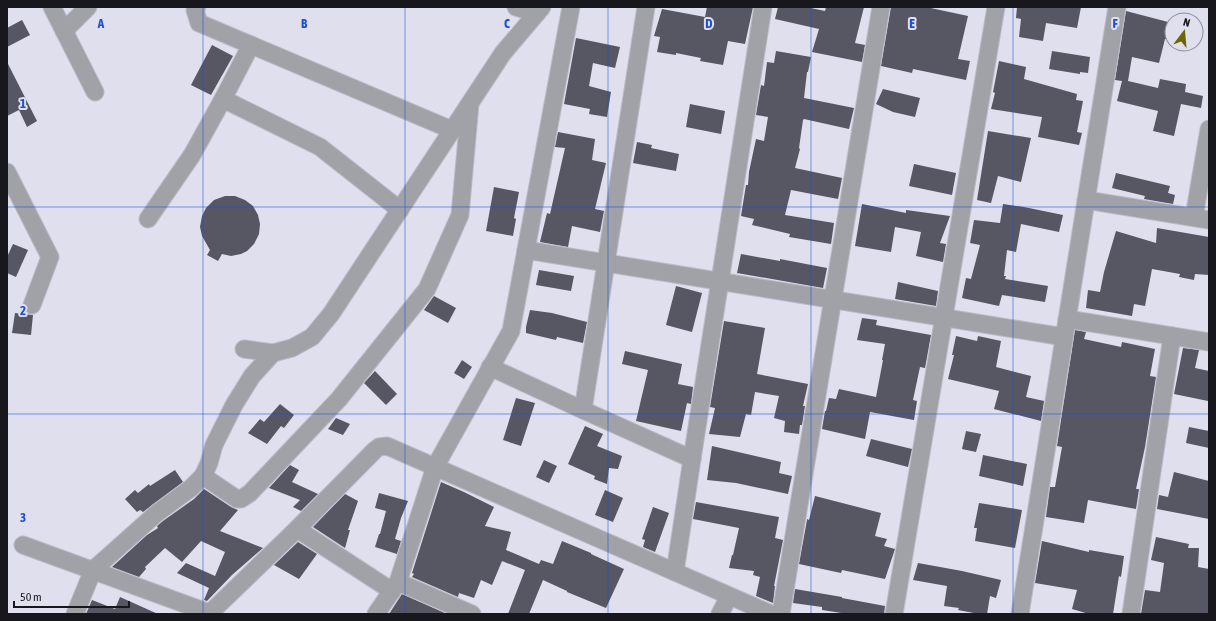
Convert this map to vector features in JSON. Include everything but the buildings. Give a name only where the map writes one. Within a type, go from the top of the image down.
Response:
[{"type":"street","points":[[52,7],[95,92]]},
{"type":"street","points":[[64,31],[88,7]]},
{"type":"street","points":[[198,7],[196,10],[199,23],[452,130]]},
{"type":"street","points":[[516,7],[539,10]]},
{"type":"street","points":[[376,614],[395,587],[435,467],[511,330],[570,7]]},
{"type":"street","points":[[582,410],[646,7]]},
{"type":"street","points":[[675,572],[763,7]]},
{"type":"street","points":[[781,614],[881,7]]},
{"type":"street","points":[[894,614],[996,7]]},
{"type":"street","points":[[1020,614],[1117,7]]},
{"type":"street","points":[[244,349],[273,353],[292,348],[312,337],[331,314],[503,53],[539,10]]},
{"type":"street","points":[[148,219],[192,155],[224,99],[251,45]]},
{"type":"street","points":[[224,99],[320,147],[400,210]]},
{"type":"street","points":[[203,476],[237,499],[241,499],[250,493],[339,399],[427,289],[460,215],[470,104]]},
{"type":"street","points":[[1086,200],[1202,219],[1209,129]]},
{"type":"street","points":[[7,172],[50,257],[32,305]]},
{"type":"street","points":[[526,250],[1064,337]]},
{"type":"street","points":[[1067,319],[1209,342]]},
{"type":"street","points":[[1131,614],[1172,336]]},
{"type":"street","points":[[75,614],[93,570],[157,513],[191,488],[203,476],[209,463],[214,444],[234,405],[252,376],[273,353]]},
{"type":"street","points":[[490,367],[692,459]]},
{"type":"street","points":[[23,545],[211,614],[379,447],[387,446],[771,614]]},
{"type":"street","points":[[297,529],[395,587],[472,614]]},
{"type":"street","points":[[720,614],[729,596]]}]
